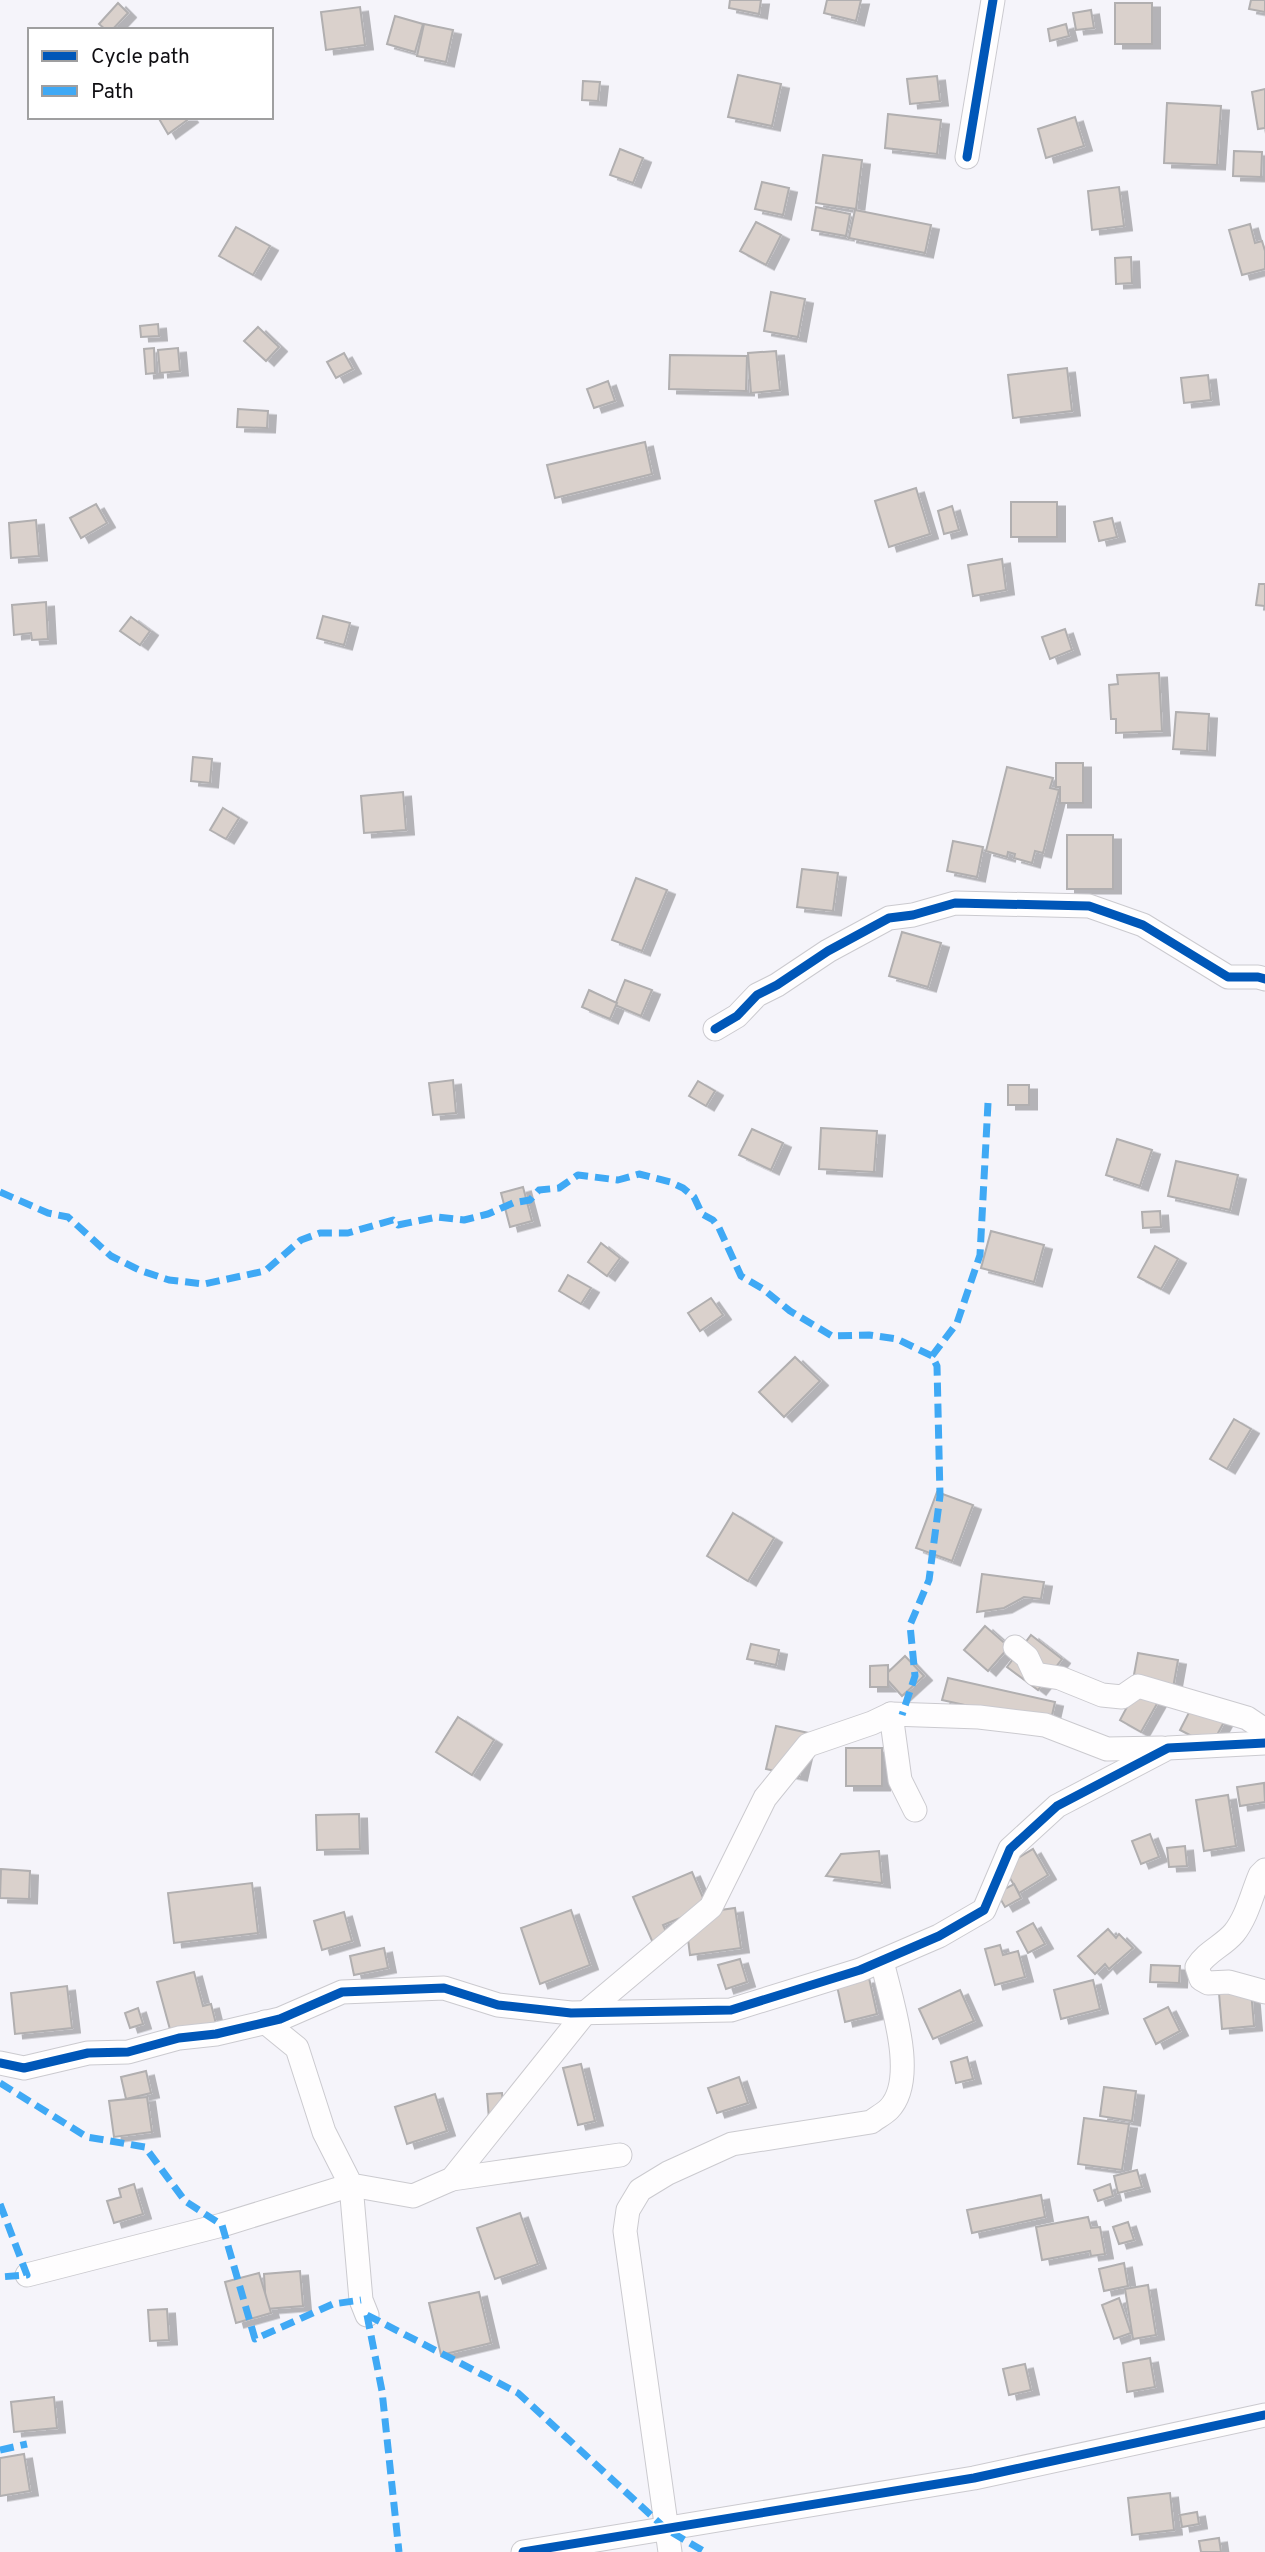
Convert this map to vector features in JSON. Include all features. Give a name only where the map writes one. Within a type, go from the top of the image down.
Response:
[{"type":"street","points":[[967,157],[993,0]]},
{"type":"street","points":[[715,1029],[737,1016],[757,995],[828,951],[889,918],[913,915],[955,903],[1089,906],[1143,925],[1228,977],[1258,976],[1265,979]]},
{"type":"street","points":[[1015,1647],[1027,1657],[1035,1674],[1060,1678],[1102,1695],[1122,1697],[1139,1686],[1247,1718],[1265,1730]]},
{"type":"street","points":[[891,1714],[900,1780],[915,1810]]},
{"type":"street","points":[[452,2179],[585,2013],[711,1908],[765,1798],[808,1745],[891,1714],[979,1717],[1045,1725],[1108,1749],[1265,1743]]},
{"type":"street","points":[[0,2063],[24,2068],[88,2053],[128,2052],[179,2038],[216,2034],[280,2019],[342,1992],[444,1988],[498,2005],[585,2013],[731,2010],[860,1970],[939,1936],[984,1910],[1010,1849],[1057,1806],[1168,1748]]},
{"type":"street","points":[[1265,1870],[1260,1875],[1242,1922],[1232,1936],[1204,1956],[1197,1967],[1201,1979],[1208,1983],[1229,1982],[1265,1992]]},
{"type":"street","points":[[668,2541],[625,2231],[628,2210],[640,2190],[668,2173],[732,2144],[871,2122],[890,2109],[900,2089],[903,2055],[882,1961]]},
{"type":"street","points":[[265,2022],[297,2048],[324,2132],[351,2185],[361,2300],[367,2315]]},
{"type":"street","points":[[27,2275],[222,2225],[351,2185],[413,2196],[452,2179],[620,2155]]},
{"type":"street","points":[[523,2552],[668,2541],[1265,2415]]},
{"type":"building","points":[[730,0],[761,0],[759,14],[729,8]]},
{"type":"building","points":[[827,0],[861,0],[856,21],[824,13]]},
{"type":"building","points":[[1251,0],[1265,0],[1265,12],[1249,9]]},
{"type":"building","points":[[118,3],[128,13],[114,28],[104,28],[99,24]]},
{"type":"building","points":[[1115,3],[1152,3],[1152,44],[1115,44]]},
{"type":"building","points":[[360,7],[365,45],[326,50],[321,12]]},
{"type":"building","points":[[1091,10],[1094,28],[1076,30],[1073,13]]},
{"type":"building","points":[[395,16],[423,24],[415,52],[387,44]]},
{"type":"building","points":[[424,24],[453,30],[446,62],[417,56]]},
{"type":"building","points":[[1066,24],[1069,36],[1050,41],[1048,29]]},
{"type":"building","points":[[738,75],[781,84],[772,126],[728,117]]},
{"type":"building","points":[[937,76],[940,101],[910,104],[907,79]]},
{"type":"building","points":[[583,81],[600,82],[598,101],[582,100]]},
{"type":"building","points":[[1265,89],[1265,128],[1258,129],[1252,92]]},
{"type":"building","points":[[1167,103],[1221,106],[1217,165],[1164,163]]},
{"type":"building","points":[[888,114],[941,120],[937,154],[885,148]]},
{"type":"building","points":[[1075,117],[1084,146],[1046,158],[1038,129]]},
{"type":"building","points":[[159,119],[189,119],[168,134]]},
{"type":"building","points":[[620,149],[643,158],[633,183],[610,175]]},
{"type":"building","points":[[1234,151],[1262,152],[1261,177],[1233,176]]},
{"type":"building","points":[[823,155],[862,160],[856,209],[816,203]]},
{"type":"building","points":[[762,182],[789,188],[783,215],[755,209]]},
{"type":"building","points":[[1119,187],[1124,226],[1092,230],[1088,191]]},
{"type":"building","points":[[816,207],[850,214],[846,236],[812,230]]},
{"type":"building","points":[[855,210],[931,225],[925,253],[849,238]]},
{"type":"building","points":[[756,222],[781,235],[766,265],[740,251]]},
{"type":"building","points":[[1250,224],[1255,243],[1262,241],[1265,269],[1242,275],[1229,230]]},
{"type":"building","points":[[236,227],[270,246],[253,275],[219,256]]},
{"type":"building","points":[[1131,257],[1132,283],[1116,284],[1115,258]]},
{"type":"building","points":[[771,292],[805,299],[798,337],[764,331]]},
{"type":"building","points":[[158,324],[159,336],[141,337],[140,326]]},
{"type":"building","points":[[258,327],[279,347],[266,361],[244,341]]},
{"type":"building","points":[[154,348],[155,373],[146,374],[144,349]]},
{"type":"building","points":[[178,348],[180,371],[160,373],[158,350]]},
{"type":"building","points":[[776,351],[780,390],[751,393],[748,353]]},
{"type":"building","points":[[344,353],[353,369],[336,378],[327,362]]},
{"type":"building","points":[[670,355],[747,356],[746,391],[669,389]]},
{"type":"building","points":[[1067,368],[1072,411],[1013,418],[1008,375]]},
{"type":"building","points":[[1208,375],[1211,400],[1184,403],[1181,378]]},
{"type":"building","points":[[608,381],[615,401],[594,408],[587,389]]},
{"type":"building","points":[[238,409],[268,411],[267,428],[237,427]]},
{"type":"building","points":[[645,442],[652,474],[555,498],[547,465]]},
{"type":"building","points":[[916,488],[930,534],[889,547],[875,501]]},
{"type":"building","points":[[1011,502],[1057,502],[1057,537],[1011,537]]},
{"type":"building","points":[[96,504],[107,523],[81,538],[70,518]]},
{"type":"building","points":[[952,506],[959,530],[944,534],[938,511]]},
{"type":"building","points":[[1112,518],[1117,537],[1099,541],[1094,522]]},
{"type":"building","points":[[36,520],[39,556],[11,558],[9,523]]},
{"type":"building","points":[[1002,559],[1006,590],[973,596],[968,565]]},
{"type":"building","points":[[1259,584],[1265,584],[1265,606],[1256,605]]},
{"type":"building","points":[[46,602],[48,639],[32,640],[31,633],[14,635],[12,605]]},
{"type":"building","points":[[323,616],[350,623],[344,645],[317,638]]},
{"type":"building","points":[[131,617],[150,631],[140,645],[120,631]]},
{"type":"building","points":[[1065,629],[1072,650],[1050,659],[1042,637]]},
{"type":"building","points":[[1159,673],[1162,731],[1116,733],[1116,719],[1111,719],[1109,685],[1118,684],[1117,675]]},
{"type":"building","points":[[1176,712],[1209,714],[1207,751],[1173,749]]},
{"type":"building","points":[[193,757],[212,759],[210,783],[191,781]]},
{"type":"building","points":[[1056,763],[1083,763],[1083,803],[1060,803],[1060,787],[1056,787]]},
{"type":"building","points":[[1007,767],[1053,778],[1050,788],[1059,790],[1043,853],[1035,851],[1032,863],[1014,858],[1015,854],[1008,852],[1007,857],[986,851]]},
{"type":"building","points":[[403,792],[406,830],[364,833],[361,796]]},
{"type":"building","points":[[223,808],[239,818],[226,839],[210,830]]},
{"type":"building","points":[[1067,835],[1113,835],[1113,889],[1067,889]]},
{"type":"building","points":[[953,841],[983,847],[977,877],[947,871]]},
{"type":"building","points":[[802,869],[838,873],[833,911],[797,907]]},
{"type":"building","points":[[636,878],[667,890],[642,951],[612,940]]},
{"type":"building","points":[[902,932],[941,943],[928,987],[889,976]]},
{"type":"building","points":[[625,980],[652,990],[641,1016],[615,1005]]},
{"type":"building","points":[[589,990],[617,1003],[610,1019],[582,1007]]},
{"type":"building","points":[[453,1080],[456,1113],[433,1115],[429,1083]]},
{"type":"building","points":[[698,1081],[715,1091],[706,1106],[689,1096]]},
{"type":"building","points":[[1008,1085],[1029,1085],[1029,1105],[1008,1105]]},
{"type":"building","points":[[821,1128],[877,1131],[874,1172],[819,1169]]},
{"type":"building","points":[[752,1129],[783,1143],[771,1170],[739,1155]]},
{"type":"building","points":[[1117,1139],[1152,1150],[1140,1186],[1106,1175]]},
{"type":"building","points":[[1176,1161],[1238,1175],[1230,1210],[1168,1196]]},
{"type":"building","points":[[523,1187],[532,1221],[510,1227],[501,1193]]},
{"type":"building","points":[[1160,1211],[1161,1227],[1143,1228],[1142,1212]]},
{"type":"building","points":[[991,1231],[1044,1245],[1034,1282],[981,1268]]},
{"type":"building","points":[[601,1243],[620,1258],[607,1276],[588,1262]]},
{"type":"building","points":[[1155,1246],[1178,1259],[1161,1289],[1138,1277]]},
{"type":"building","points":[[568,1275],[591,1288],[581,1304],[559,1291]]},
{"type":"building","points":[[711,1298],[723,1315],[700,1331],[688,1313]]},
{"type":"building","points":[[795,1357],[820,1381],[784,1417],[759,1392]]},
{"type":"building","points":[[1234,1419],[1251,1429],[1227,1469],[1210,1459]]},
{"type":"building","points":[[937,1492],[973,1505],[952,1561],[916,1548]]},
{"type":"building","points":[[733,1513],[774,1538],[748,1581],[707,1556]]},
{"type":"building","points":[[982,1574],[1044,1582],[1041,1599],[1024,1597],[1004,1608],[977,1612]]},
{"type":"building","points":[[985,1626],[1009,1647],[988,1671],[964,1650]]},
{"type":"building","points":[[1031,1635],[1062,1659],[1038,1690],[1007,1667]]},
{"type":"building","points":[[751,1644],[779,1650],[776,1665],[747,1659]]},
{"type":"building","points":[[1138,1653],[1178,1660],[1173,1688],[1133,1680]]},
{"type":"building","points":[[905,1656],[924,1676],[902,1696],[884,1676]]},
{"type":"building","points":[[888,1665],[888,1687],[870,1687],[870,1666]]},
{"type":"building","points":[[948,1678],[1055,1702],[1050,1724],[942,1700]]},
{"type":"building","points":[[1136,1690],[1158,1702],[1141,1732],[1120,1720]]},
{"type":"building","points":[[1198,1695],[1230,1711],[1211,1746],[1180,1730]]},
{"type":"building","points":[[458,1717],[494,1740],[472,1775],[436,1752]]},
{"type":"building","points":[[776,1726],[809,1733],[799,1776],[766,1769]]},
{"type":"building","points":[[846,1748],[882,1748],[882,1786],[846,1786]]},
{"type":"building","points":[[1264,1783],[1265,1802],[1240,1806],[1237,1787]]},
{"type":"building","points":[[1228,1795],[1236,1846],[1204,1851],[1196,1800]]},
{"type":"building","points":[[359,1814],[360,1849],[317,1850],[316,1815]]},
{"type":"building","points":[[1150,1834],[1159,1857],[1141,1864],[1132,1841]]},
{"type":"building","points":[[1185,1846],[1187,1866],[1169,1867],[1167,1848]]},
{"type":"building","points":[[1033,1849],[1048,1875],[1019,1893],[1003,1867]]},
{"type":"building","points":[[879,1851],[882,1883],[826,1876],[841,1854]]},
{"type":"building","points":[[1,1869],[30,1871],[29,1899],[0,1898]]},
{"type":"building","points":[[692,1872],[707,1907],[663,1925],[671,1943],[656,1950],[633,1897]]},
{"type":"building","points":[[252,1883],[258,1933],[174,1943],[168,1893]]},
{"type":"building","points":[[1014,1884],[1021,1898],[1005,1907],[997,1893]]},
{"type":"building","points":[[735,1908],[741,1948],[690,1955],[685,1915]]},
{"type":"building","points":[[571,1910],[590,1965],[540,1984],[521,1928]]},
{"type":"building","points":[[344,1912],[352,1941],[322,1950],[314,1921]]},
{"type":"building","points":[[1033,1923],[1045,1944],[1028,1953],[1017,1932]]},
{"type":"building","points":[[1108,1929],[1116,1938],[1119,1934],[1133,1948],[1109,1969],[1105,1964],[1095,1974],[1078,1956]]},
{"type":"building","points":[[1000,1945],[1003,1955],[1018,1951],[1025,1977],[995,1985],[985,1949]]},
{"type":"building","points":[[384,1948],[388,1968],[354,1975],[350,1956]]},
{"type":"building","points":[[740,1959],[747,1982],[726,1989],[718,1965]]},
{"type":"building","points":[[1151,1965],[1180,1966],[1179,1983],[1150,1982]]},
{"type":"building","points":[[194,1972],[203,2006],[211,2004],[218,2032],[174,2044],[157,1982]]},
{"type":"building","points":[[869,1978],[877,2014],[845,2022],[837,1986]]},
{"type":"building","points":[[1093,1980],[1100,2009],[1061,2019],[1054,1990]]},
{"type":"building","points":[[67,1986],[72,2028],[15,2034],[11,1993]]},
{"type":"building","points":[[960,1990],[974,2021],[933,2039],[919,2009]]},
{"type":"building","points":[[1251,1990],[1254,2026],[1222,2029],[1219,1993]]},
{"type":"building","points":[[1168,2007],[1180,2031],[1156,2044],[1144,2019]]},
{"type":"building","points":[[138,2008],[143,2024],[130,2028],[125,2013]]},
{"type":"building","points":[[967,2057],[973,2079],[956,2083],[951,2062]]},
{"type":"building","points":[[581,2064],[595,2121],[578,2125],[563,2068]]},
{"type":"building","points":[[146,2071],[151,2093],[126,2099],[121,2077]]},
{"type":"building","points":[[739,2077],[748,2103],[717,2113],[708,2088]]},
{"type":"building","points":[[1104,2087],[1136,2091],[1132,2121],[1100,2116]]},
{"type":"building","points":[[502,2093],[504,2117],[489,2119],[487,2094]]},
{"type":"building","points":[[435,2094],[447,2131],[407,2144],[395,2107]]},
{"type":"building","points":[[147,2097],[152,2132],[114,2137],[109,2101]]},
{"type":"building","points":[[1084,2118],[1129,2124],[1122,2170],[1078,2164]]},
{"type":"building","points":[[1137,2170],[1142,2187],[1118,2193],[1114,2176]]},
{"type":"building","points":[[134,2184],[143,2214],[114,2223],[107,2201],[121,2197],[119,2189]]},
{"type":"building","points":[[1110,2184],[1113,2196],[1098,2201],[1094,2190]]},
{"type":"building","points":[[1041,2195],[1045,2217],[972,2233],[967,2210]]},
{"type":"building","points":[[520,2213],[538,2264],[495,2279],[477,2228]]},
{"type":"building","points":[[1088,2217],[1091,2228],[1100,2227],[1105,2254],[1091,2256],[1090,2251],[1042,2260],[1036,2227]]},
{"type":"building","points":[[1128,2222],[1134,2240],[1119,2244],[1113,2227]]},
{"type":"building","points":[[1124,2263],[1128,2286],[1104,2291],[1099,2269]]},
{"type":"building","points":[[300,2271],[303,2306],[266,2309],[264,2274]]},
{"type":"building","points":[[259,2273],[271,2313],[236,2323],[225,2282]]},
{"type":"building","points":[[1148,2285],[1156,2335],[1133,2339],[1125,2289]]},
{"type":"building","points":[[479,2292],[491,2343],[441,2355],[429,2303]]},
{"type":"building","points":[[1119,2298],[1131,2333],[1114,2339],[1102,2305]]},
{"type":"building","points":[[167,2309],[169,2340],[150,2341],[148,2310]]},
{"type":"building","points":[[1150,2358],[1155,2387],[1127,2392],[1123,2363]]},
{"type":"building","points":[[1025,2364],[1031,2390],[1009,2395],[1003,2369]]},
{"type":"building","points":[[54,2397],[57,2428],[14,2432],[11,2402]]},
{"type":"building","points":[[24,2454],[30,2491],[0,2496],[0,2458]]},
{"type":"building","points":[[1170,2493],[1174,2530],[1132,2535],[1128,2498]]},
{"type":"building","points":[[1197,2512],[1199,2524],[1182,2527],[1180,2515]]},
{"type":"building","points":[[1219,2538],[1221,2552],[1201,2552],[1199,2541]]},
{"type":"marked path","points":[[932,1356],[957,1323],[980,1255],[988,1103]]},
{"type":"marked path","points":[[0,1192],[48,1213],[68,1217],[111,1256],[139,1270],[169,1280],[204,1284],[265,1271],[301,1240],[320,1233],[348,1233],[393,1220],[398,1225],[437,1217],[464,1220],[530,1200],[539,1190],[559,1188],[578,1175],[618,1180],[639,1174],[683,1188],[694,1197],[702,1214],[713,1220],[719,1228],[741,1276],[763,1289],[790,1311],[832,1336],[869,1335],[897,1339],[932,1356],[937,1366],[940,1496],[929,1580],[910,1625],[915,1676],[902,1715]]},
{"type":"marked path","points":[[0,2083],[87,2137],[145,2147],[185,2201],[222,2225],[255,2339],[333,2304],[361,2300]]},
{"type":"marked path","points":[[0,2204],[27,2275],[0,2277]]},
{"type":"marked path","points":[[367,2315],[518,2393],[666,2529],[705,2552]]},
{"type":"marked path","points":[[367,2315],[382,2391],[399,2552]]},
{"type":"marked path","points":[[0,2450],[27,2444]]},
{"type":"cycle path","points":[[967,157],[993,0]]},
{"type":"cycle path","points":[[715,1029],[737,1016],[757,995],[828,951],[889,918],[913,915],[955,903],[1089,906],[1143,925],[1228,977],[1265,979]]},
{"type":"cycle path","points":[[0,2063],[24,2068],[88,2053],[128,2052],[179,2038],[216,2034],[280,2019],[342,1992],[444,1988],[498,2005],[571,2013],[731,2010],[860,1970],[939,1936],[984,1910],[1010,1849],[1057,1806],[1168,1748],[1265,1743]]},
{"type":"cycle path","points":[[523,2552],[974,2478],[1265,2415]]}]
